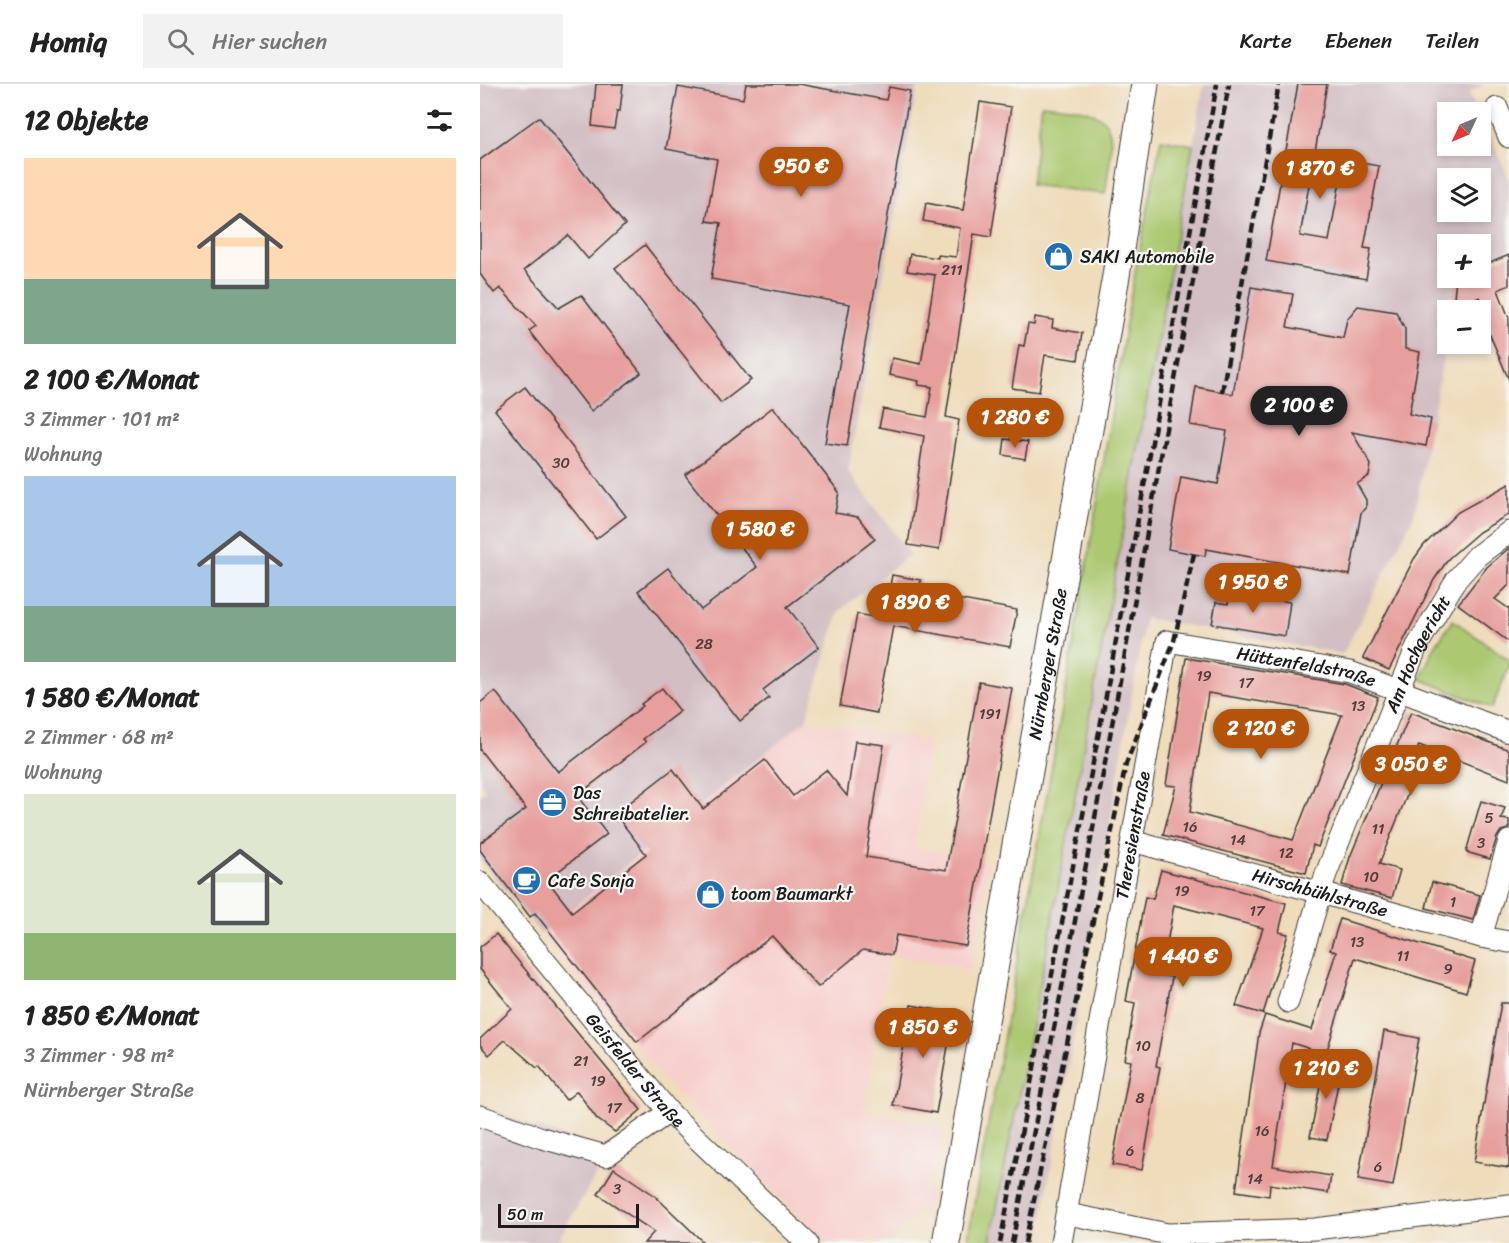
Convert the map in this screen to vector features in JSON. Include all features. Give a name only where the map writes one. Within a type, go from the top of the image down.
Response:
[{"type":"street","name":"Nürnberger Straße","points":[[946,1243],[1116,276],[1145,84]]},
{"type":"street","points":[[1497,108],[1509,137]]},
{"type":"street","name":"Am Hochgericht","points":[[1288,1002],[1321,891],[1417,646],[1456,580],[1477,556],[1509,532]]},
{"type":"street","name":"Hüttenfeldstraße","points":[[1167,641],[1350,672],[1509,732]]},
{"type":"street","name":"Theresienstraße","points":[[1061,1243],[1068,1214],[1167,641]]},
{"type":"street","name":"Hirschbühlstraße","points":[[1132,841],[1321,891],[1481,937],[1509,942]]},
{"type":"street","points":[[1481,937],[1509,841]]},
{"type":"street","name":"Geisfelder Straße","points":[[480,882],[669,1112],[807,1243]]},
{"type":"street","points":[[480,1116],[552,1142],[606,1156],[669,1112]]},
{"type":"street","points":[[1068,1214],[1168,1234],[1316,1229],[1509,1205]]},
{"type":"shaded area","points":[[480,84],[918,84],[848,471],[910,554],[839,611],[806,720],[541,934],[480,859],[480,796],[486,791],[480,782]]},
{"type":"shaded area","points":[[1204,84],[1485,84],[1468,93],[1473,102],[1437,102],[1437,156],[1491,156],[1491,139],[1509,178],[1509,250],[1499,255],[1491,253],[1491,234],[1437,234],[1437,288],[1455,288],[1454,300],[1437,300],[1437,354],[1444,354],[1414,515],[1343,654],[1145,618],[1038,1243],[990,1243],[1048,944]]},
{"type":"shaded area","points":[[806,720],[929,741],[915,847],[988,863],[972,969],[888,955],[864,1111],[943,1129],[936,1173],[924,1186],[934,1197],[889,1243],[879,1243],[872,1236],[865,1243],[825,1243],[669,1085],[541,934]]},
{"type":"shaded area","points":[[480,1107],[609,1153],[556,1243],[480,1243]]},
{"type":"green space","points":[[1042,104],[1086,111],[1099,117],[1107,125],[1111,151],[1105,194],[1031,185]]},
{"type":"green space","points":[[1161,139],[1193,145],[1048,944],[990,1243],[967,1243],[1080,608],[1130,299]]},
{"type":"green space","points":[[1453,620],[1509,660],[1509,667],[1492,708],[1420,679],[1435,646]]},
{"type":"building","points":[[596,84],[623,84],[620,111],[617,111],[614,129],[592,126]]},
{"type":"building","points":[[746,84],[798,84],[886,100],[889,87],[910,91],[847,446],[825,443],[850,304],[711,279],[721,223],[706,221],[717,159],[666,149],[678,87],[743,99]]},
{"type":"building","points":[[1298,84],[1327,84],[1300,236],[1329,241],[1344,160],[1379,166],[1364,248],[1371,249],[1366,279],[1266,261]]},
{"type":"building","points":[[980,102],[1011,107],[991,237],[974,234],[946,417],[959,420],[939,550],[908,545],[924,436],[879,427],[883,409],[927,417],[932,387],[918,385],[919,381],[889,375],[892,358],[921,364],[935,275],[907,271],[910,254],[938,258],[938,255],[956,257],[960,228],[923,221],[926,203],[963,210]]},
{"type":"building","points":[[539,117],[625,225],[588,259],[568,235],[524,270],[559,308],[581,295],[641,373],[591,411],[529,331],[536,326],[500,288],[494,293],[480,274],[480,160]]},
{"type":"building","points":[[645,245],[751,380],[721,403],[615,268]]},
{"type":"building","points":[[1509,255],[1509,285],[1498,290],[1509,318],[1509,380],[1491,337],[1491,300],[1480,300],[1480,297],[1473,300],[1454,300],[1455,288],[1491,288],[1491,262]]},
{"type":"building","points":[[1251,287],[1293,294],[1287,327],[1343,338],[1347,319],[1358,306],[1396,312],[1405,329],[1405,349],[1420,352],[1409,414],[1431,419],[1426,446],[1352,432],[1371,465],[1369,476],[1357,484],[1366,500],[1366,507],[1361,513],[1350,575],[1206,549],[1205,556],[1168,549],[1181,477],[1218,484],[1227,431],[1190,425],[1196,387],[1233,394]]},
{"type":"building","points":[[1035,317],[1053,320],[1052,328],[1082,333],[1078,360],[1045,355],[1039,392],[1012,388],[1019,345],[1024,346],[1028,324],[1034,325]]},
{"type":"building","points":[[525,387],[626,516],[596,539],[495,410]]},
{"type":"building","points":[[773,407],[839,492],[835,513],[858,517],[875,539],[787,607],[819,647],[763,690],[769,698],[740,721],[638,591],[668,568],[701,610],[757,567],[685,475]]},
{"type":"building","points":[[1005,439],[1028,442],[1025,459],[1003,455]]},
{"type":"building","points":[[1509,484],[1509,514],[1479,532],[1449,558],[1434,580],[1389,670],[1363,658],[1414,559],[1424,545],[1458,512]]},
{"type":"building","points":[[1509,548],[1509,585],[1495,599],[1509,609],[1509,642],[1458,604],[1487,567]]},
{"type":"building","points":[[892,575],[921,580],[919,592],[1017,610],[1010,647],[893,626],[877,713],[840,706],[857,614],[884,619]]},
{"type":"building","points":[[1230,592],[1290,602],[1285,636],[1212,624],[1216,602],[1228,604]]},
{"type":"building","points":[[1186,658],[1345,684],[1378,697],[1318,847],[1313,845],[1306,873],[1163,835],[1176,786],[1166,785]],"holes":[[[1208,693],[1342,715],[1293,840],[1190,812]]]},
{"type":"building","points":[[979,682],[1012,688],[966,946],[896,935],[892,955],[863,950],[818,987],[772,936],[637,1042],[535,913],[530,917],[480,850],[480,843],[526,809],[480,750],[480,703],[495,691],[558,772],[643,706],[641,704],[662,688],[680,711],[643,739],[646,742],[577,796],[607,834],[547,880],[572,912],[646,854],[615,814],[673,769],[703,809],[765,760],[793,796],[826,770],[847,796],[855,741],[884,745],[866,857],[946,870]]},
{"type":"building","points":[[1411,712],[1509,750],[1509,780],[1419,745],[1408,773],[1415,776],[1379,864],[1400,870],[1392,898],[1342,885],[1350,857]]},
{"type":"building","points":[[1481,801],[1505,808],[1501,819],[1509,820],[1509,829],[1501,831],[1497,837],[1490,859],[1466,852]]},
{"type":"building","points":[[1161,870],[1286,903],[1279,932],[1288,934],[1263,1014],[1236,1006],[1263,928],[1174,905],[1161,975],[1172,977],[1156,1066],[1160,1067],[1142,1170],[1112,1165],[1131,1061],[1125,1060],[1135,1003],[1126,1001],[1145,897],[1153,899]]},
{"type":"building","points":[[1432,882],[1480,895],[1473,920],[1426,908]]},
{"type":"building","points":[[1340,919],[1475,961],[1466,992],[1355,958],[1326,1054],[1292,1043],[1273,1166],[1331,1176],[1328,1193],[1270,1184],[1269,1196],[1236,1191],[1259,1033],[1265,1015],[1312,1030],[1336,952],[1330,950]]},
{"type":"building","points":[[496,934],[641,1110],[615,1132],[597,1119],[577,1091],[566,1100],[539,1066],[537,1068],[505,1040],[489,1055],[480,1045],[480,1039],[512,1009],[480,969],[480,947]]},
{"type":"building","points":[[1501,1003],[1509,1003],[1509,1168],[1474,1162]]},
{"type":"building","points":[[911,1005],[954,1013],[936,1113],[893,1105]]},
{"type":"building","points":[[1384,1031],[1419,1038],[1393,1186],[1358,1180]]},
{"type":"building","points":[[1325,1060],[1342,1063],[1327,1140],[1310,1137]]},
{"type":"building","points":[[614,1168],[654,1195],[704,1243],[644,1243],[654,1232],[598,1194]]},
{"type":"railway","points":[[1000,1243],[1105,701],[1217,84]]},
{"type":"railway","points":[[1012,1243],[1092,834],[1229,84]]},
{"type":"railway","points":[[1222,392],[1279,84]]},
{"type":"railway","points":[[1025,1243],[1126,764],[1174,641],[1194,554]]},
{"type":"place","name":"SAKI Automobile","points":[[1059,257]]},
{"type":"place","name":"Das Schreibatelier.","points":[[552,803]]},
{"type":"place","name":"Cafe Sonja","points":[[527,881]]},
{"type":"place","name":"toom Baumarkt","points":[[710,894]]}]
